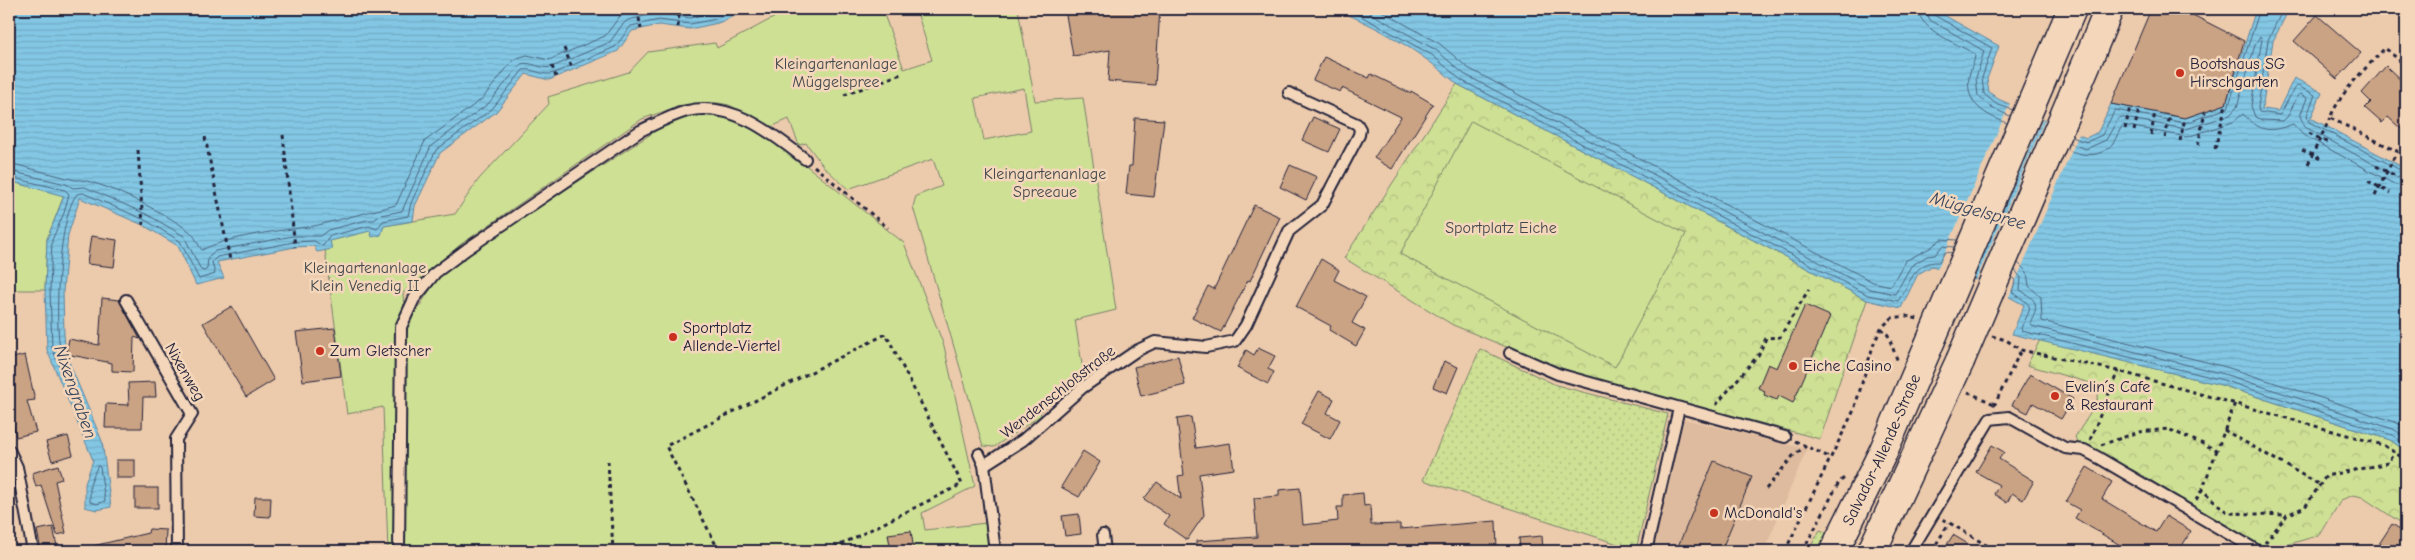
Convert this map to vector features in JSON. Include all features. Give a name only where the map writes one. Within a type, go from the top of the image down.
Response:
[{"type":"main road","name":"Salvador-Allende-Straße","points":[[1834,551],[1883,452],[2072,9]]},
{"type":"main road","points":[[1872,551],[1960,361],[2109,9]]},
{"type":"lane","name":"Wendenschloßstraße","points":[[984,465],[1008,452],[1082,388],[1136,351],[1155,342],[1206,347],[1235,341],[1246,325],[1290,231],[1322,205],[1360,135],[1358,124],[1289,93]]},
{"type":"lane","points":[[399,551],[398,485],[401,327],[414,299],[435,273],[467,249],[640,131],[664,119],[688,111],[710,110],[734,114],[774,135],[805,159]]},
{"type":"lane","name":"Nixenweg","points":[[126,300],[192,414],[176,439],[177,551]]},
{"type":"lane","points":[[1510,354],[1558,374],[1785,437]]},
{"type":"lane","points":[[1646,551],[1678,408]]},
{"type":"lane","points":[[1911,551],[1990,419],[2009,417],[2065,448],[2084,450],[2261,548]]},
{"type":"lane","points":[[9,450],[17,467],[33,551]]},
{"type":"lane","points":[[979,454],[984,465],[995,551]]},
{"type":"lane","points":[[1102,535],[1105,551]]},
{"type":"path","points":[[734,9],[737,15]]},
{"type":"path","points":[[678,27],[679,14]]},
{"type":"path","points":[[639,18],[640,29]]},
{"type":"path","points":[[564,48],[573,70]]},
{"type":"path","points":[[2308,164],[2336,103],[2385,48],[2406,66]]},
{"type":"path","points":[[552,66],[556,77]]},
{"type":"path","points":[[844,95],[901,74]]},
{"type":"path","points":[[2215,149],[2226,104]]},
{"type":"path","points":[[2124,130],[2130,108]]},
{"type":"path","points":[[2134,131],[2139,109]]},
{"type":"path","points":[[2150,135],[2155,112]]},
{"type":"path","points":[[2198,145],[2205,112]]},
{"type":"path","points":[[2165,138],[2170,115]]},
{"type":"path","points":[[2180,142],[2186,118]]},
{"type":"path","points":[[2330,118],[2397,151],[2375,196]]},
{"type":"path","points":[[2309,133],[2330,144]]},
{"type":"path","points":[[283,135],[295,247]]},
{"type":"path","points":[[205,137],[230,260]]},
{"type":"path","points":[[138,150],[143,225]]},
{"type":"path","points":[[2302,150],[2323,160]]},
{"type":"path","points":[[805,159],[888,228]]},
{"type":"path","points":[[2376,166],[2398,177]]},
{"type":"path","points":[[2368,181],[2390,193]]},
{"type":"path","points":[[1712,417],[1717,404],[1758,354],[1766,338],[1780,337],[1809,289]]},
{"type":"path","points":[[1785,551],[1854,410],[1872,346],[1881,328],[1892,318],[1906,316],[1924,320]]},
{"type":"path","points":[[1881,328],[1888,335],[1896,360]]},
{"type":"path","points":[[720,551],[666,446],[886,334],[962,484],[828,551]]},
{"type":"path","points":[[1988,335],[2006,340],[2021,350],[2118,371],[2383,445],[2406,460]]},
{"type":"path","points":[[1990,419],[2021,350]]},
{"type":"path","points":[[2084,450],[2095,432],[2118,371]]},
{"type":"path","points":[[1962,390],[1995,405]]},
{"type":"path","points":[[2234,403],[2202,490],[2228,513],[2287,515],[2305,508],[2326,476],[2388,463],[2394,452]]},
{"type":"path","points":[[2084,450],[2139,432],[2168,429],[2217,450]]},
{"type":"path","points":[[2224,430],[2320,485]]},
{"type":"path","points":[[1785,437],[1830,457]]},
{"type":"path","points":[[1766,489],[1793,456],[1806,446]]},
{"type":"path","points":[[608,461],[613,551]]},
{"type":"path","points":[[1934,513],[1996,551]]},
{"type":"path","points":[[2261,548],[2287,515]]},
{"type":"path","points":[[1932,551],[1949,523]]},
{"type":"shaded area","points":[[1684,419],[1807,449],[1764,551],[1652,551]]},
{"type":"green space","name":"Sportplatz Allende-Viertel","points":[[790,9],[882,9],[904,69],[932,60],[916,9],[1018,9],[1035,101],[1083,98],[1116,310],[1075,320],[1084,377],[1040,412],[1041,415],[994,447],[983,446],[913,207],[916,196],[942,186],[933,159],[848,189],[824,167],[806,143],[799,145],[789,119],[771,127],[729,105],[718,103],[682,105],[642,119],[460,245],[403,293],[405,328],[443,270],[683,113],[736,119],[774,140],[904,243],[944,346],[975,486],[922,513],[925,530],[986,523],[989,551],[853,551],[852,549],[847,551],[388,551],[383,407],[347,414],[325,250],[331,249],[330,241],[384,226],[455,214],[479,179],[549,104],[548,97],[629,72],[648,52],[715,43],[717,48]],"holes":[[[1024,88],[1031,131],[984,140],[975,98]]]},
{"type":"green space","name":"Sportplatz Eiche","points":[[1457,84],[1867,300],[1820,439],[1578,374],[1521,353],[1453,325],[1344,258]]},
{"type":"green space","points":[[1471,121],[1686,234],[1615,367],[1400,254]]},
{"type":"green space","points":[[9,181],[64,195],[47,239],[45,290],[9,290]]},
{"type":"green space","points":[[2040,340],[2221,385],[2390,440],[2406,451],[2406,526],[2362,497],[2354,495],[2341,500],[2320,535],[2269,550],[2133,470],[2081,449],[2075,437],[2095,406],[2101,386],[2027,365]]},
{"type":"green space","points":[[1480,349],[1556,385],[1668,414],[1636,550],[1423,480]]},
{"type":"green space","points":[[1820,530],[1828,533],[1819,551],[1808,551]]},
{"type":"water","name":"Nixengraben","points":[[9,9],[751,9],[718,23],[690,29],[659,25],[632,31],[618,51],[549,80],[526,74],[496,112],[440,153],[415,206],[413,221],[384,226],[381,235],[372,237],[370,231],[330,241],[332,249],[317,252],[314,246],[295,247],[217,262],[224,278],[196,285],[178,246],[143,225],[80,198],[68,235],[63,291],[64,335],[66,355],[102,441],[111,507],[97,510],[85,507],[85,484],[93,460],[47,350],[45,290],[47,239],[64,196],[9,181]]},
{"type":"water","name":"Müggelspree","points":[[1334,9],[1933,9],[1999,46],[1987,79],[1989,92],[1998,99],[2086,138],[2098,132],[2111,104],[2185,118],[2226,104],[2256,9],[2289,9],[2273,41],[2262,109],[2278,111],[2294,78],[2322,92],[2311,118],[2406,169],[2406,451],[2390,440],[2221,385],[2012,334],[2024,305],[1982,282],[1968,277],[1947,256],[1942,269],[1932,266],[1918,274],[1901,308],[1867,300],[1457,84],[1429,61],[1399,41],[1367,23]]},
{"type":"pier","points":[[2011,101],[2044,116],[1972,281],[1967,279],[1970,268],[1948,259],[1944,271],[1937,270]]},
{"type":"pier","points":[[2046,117],[2080,132],[2008,299],[1975,282]]},
{"type":"building","points":[[1065,9],[1160,9],[1155,85],[1108,81],[1110,50],[1073,56]]},
{"type":"building","name":"Bootshaus SG Hirschgarten","points":[[2151,9],[2181,9],[2244,41],[2226,104],[2185,118],[2111,104]]},
{"type":"building","points":[[2317,15],[2361,53],[2337,79],[2294,41]]},
{"type":"building","points":[[1324,57],[1369,78],[1371,74],[1410,93],[1411,91],[1433,104],[1392,169],[1374,158],[1401,117],[1342,88],[1340,92],[1313,80]]},
{"type":"building","points":[[2386,66],[2406,85],[2406,120],[2400,128],[2388,117],[2382,123],[2365,108],[2371,102],[2362,93]]},
{"type":"building","points":[[1313,117],[1340,129],[1329,152],[1302,140]]},
{"type":"building","points":[[1135,118],[1164,120],[1154,197],[1126,194],[1129,166],[1132,166]]},
{"type":"building","points":[[1290,165],[1317,177],[1306,200],[1280,187]]},
{"type":"building","points":[[1254,205],[1280,217],[1250,281],[1248,280],[1221,332],[1192,318],[1208,286],[1214,289]]},
{"type":"building","points":[[91,236],[117,240],[114,267],[87,264]]},
{"type":"building","points":[[1321,259],[1339,270],[1334,280],[1366,297],[1352,323],[1365,330],[1356,346],[1329,330],[1331,326],[1296,307]]},
{"type":"building","points":[[102,298],[119,300],[140,339],[134,337],[133,372],[112,371],[112,363],[66,354],[69,339],[99,345]]},
{"type":"building","name":"Eiche Casino","points":[[1805,305],[1830,316],[1793,403],[1779,396],[1777,400],[1764,395],[1765,391],[1758,388],[1768,364],[1777,368]]},
{"type":"building","points":[[232,306],[274,380],[246,397],[203,323]]},
{"type":"building","points":[[335,328],[341,376],[303,381],[296,332]]},
{"type":"building","points":[[1258,348],[1275,356],[1268,369],[1274,372],[1268,384],[1237,368],[1246,350],[1254,355]]},
{"type":"building","points":[[25,355],[35,400],[27,401],[36,432],[16,437],[9,402],[9,359]]},
{"type":"building","points":[[1178,356],[1185,385],[1141,396],[1134,367]]},
{"type":"building","points":[[1444,361],[1458,367],[1447,393],[1433,387]]},
{"type":"building","points":[[2030,374],[2073,399],[2061,419],[2033,403],[2028,413],[2012,405]]},
{"type":"building","points":[[155,382],[156,397],[143,397],[142,428],[105,428],[106,404],[129,405],[128,383]]},
{"type":"building","points":[[1319,391],[1334,399],[1327,413],[1340,420],[1330,439],[1301,424]]},
{"type":"building","points":[[1191,417],[1196,448],[1230,443],[1234,469],[1199,474],[1204,515],[1187,540],[1164,524],[1169,516],[1144,499],[1157,482],[1181,499],[1178,476],[1184,475],[1177,419]]},
{"type":"building","points":[[68,436],[73,455],[52,461],[46,442]]},
{"type":"building","points":[[1992,445],[2004,452],[1999,459],[2034,481],[2023,500],[2012,493],[2007,503],[1994,494],[1999,485],[1976,472]]},
{"type":"building","points":[[1083,451],[1100,462],[1079,497],[1061,487]]},
{"type":"building","points":[[116,460],[135,460],[135,478],[116,478]]},
{"type":"building","name":"McDonald's","points":[[1714,461],[1752,477],[1721,551],[1676,551]]},
{"type":"building","points":[[58,465],[62,479],[55,481],[66,533],[57,535],[41,485],[36,487],[32,473]]},
{"type":"building","points":[[2087,467],[2112,482],[2102,499],[2156,532],[2166,516],[2191,531],[2179,551],[2130,551],[2075,518],[2080,510],[2066,502]]},
{"type":"building","points":[[135,488],[158,488],[158,508],[135,508]]},
{"type":"building","points":[[1300,488],[1303,525],[1338,521],[1337,507],[1343,507],[1343,495],[1363,493],[1364,506],[1370,505],[1371,525],[1400,524],[1400,529],[1496,521],[1497,550],[1196,551],[1196,541],[1257,537],[1254,498],[1279,496],[1279,490]]},
{"type":"building","points":[[255,497],[271,497],[270,517],[254,516]]},
{"type":"building","points":[[1079,514],[1081,534],[1065,536],[1062,516]]},
{"type":"building","points":[[2392,524],[2406,533],[2406,551],[2390,551],[2379,544]]},
{"type":"building","points":[[53,527],[58,551],[41,551],[37,530]]},
{"type":"building","points":[[149,529],[166,530],[165,551],[93,551],[93,546],[148,533]]},
{"type":"building","points":[[911,531],[914,551],[891,551],[888,534]]},
{"type":"building","points":[[1953,535],[1980,551],[1943,551]]},
{"type":"building","points":[[1542,536],[1543,551],[1520,551],[1519,538]]},
{"type":"place","name":"Bootshaus SG Hirschgarten","points":[[2180,73]]},
{"type":"place","name":"Sportplatz Allende-Viertel","points":[[673,337]]},
{"type":"place","name":"Zum Gletscher","points":[[320,351]]},
{"type":"place","name":"Eiche Casino","points":[[1793,366]]},
{"type":"place","name":"Evelin´s Cafe & Restaurant","points":[[2055,396]]},
{"type":"place","name":"McDonald's","points":[[1714,513]]},
{"type":"park label","name":"Kleingartenanlage Müggelspree","points":[[836,73]]},
{"type":"park label","name":"Kleingartenanlage Spreeaue","points":[[1045,183]]},
{"type":"park label","name":"Kleingartenanlage Klein Venedig II","points":[[365,277]]}]
